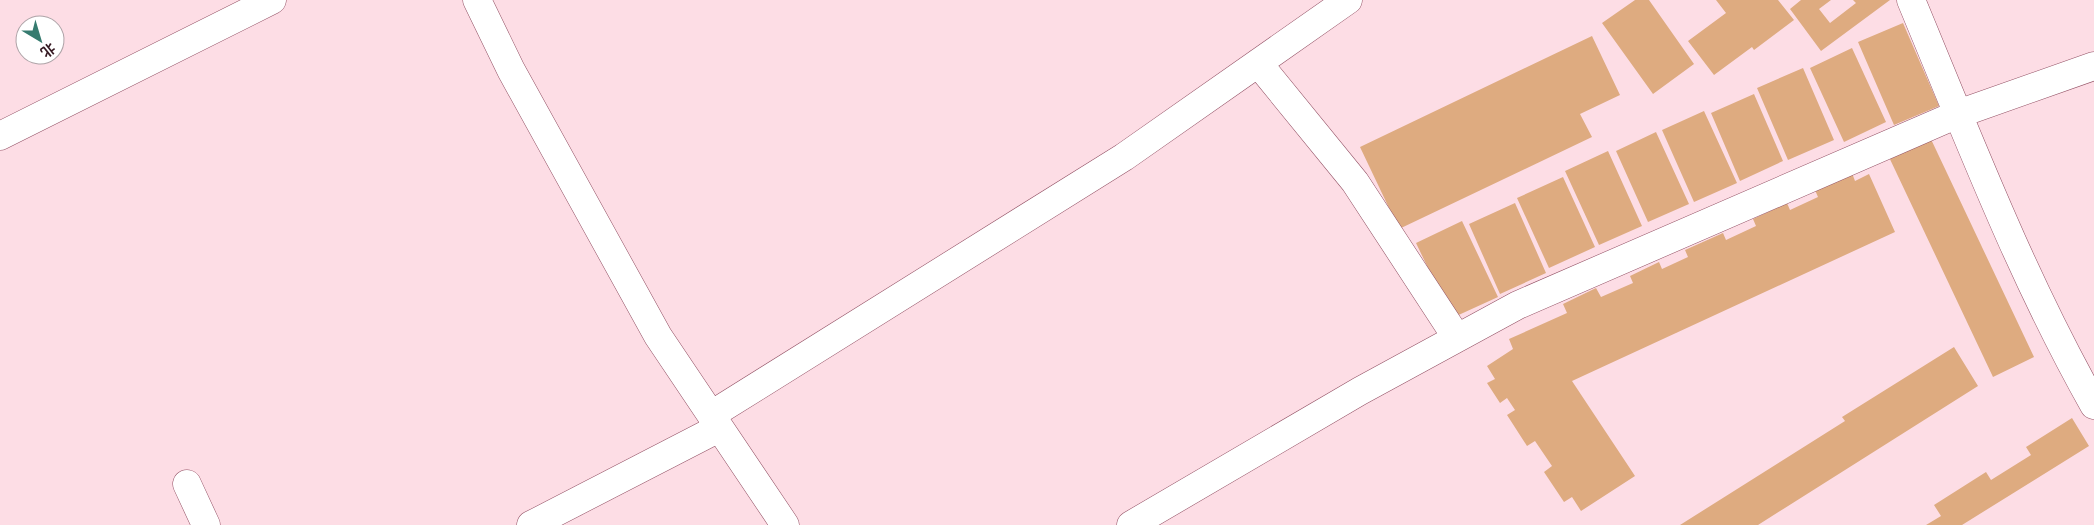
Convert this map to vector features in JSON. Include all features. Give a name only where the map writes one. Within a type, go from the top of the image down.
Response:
[{"type":"street","points":[[0,136],[272,0]]},
{"type":"street","points":[[477,0],[510,70],[658,336],[785,525]]},
{"type":"street","points":[[531,525],[715,422],[1124,157],[1348,0]]},
{"type":"street","points":[[1911,0],[2008,234],[2068,358],[2094,405]]},
{"type":"street","points":[[1258,64],[1355,182],[1457,338]]},
{"type":"street","points":[[1130,525],[1360,391],[1518,305],[1958,114],[2094,66]]},
{"type":"street","points":[[187,484],[206,525]]},
{"type":"building","points":[[1635,0],[1649,0],[1694,64],[1653,94],[1602,23]]},
{"type":"building","points":[[1716,0],[1778,0],[1794,20],[1754,50],[1752,47],[1714,75],[1688,41],[1726,13]]},
{"type":"building","points":[[1801,0],[1831,0],[1819,9],[1830,23],[1856,3],[1853,0],[1890,0],[1821,51],[1790,9]]},
{"type":"building","points":[[1903,23],[1939,106],[1894,125],[1858,42]]},
{"type":"building","points":[[1592,36],[1620,95],[1580,114],[1592,137],[1399,229],[1360,147]]},
{"type":"building","points":[[1852,48],[1886,122],[1844,142],[1810,68]]},
{"type":"building","points":[[1803,68],[1834,140],[1788,160],[1757,88]]},
{"type":"building","points":[[1754,94],[1783,161],[1740,181],[1711,113]]},
{"type":"building","points":[[1704,111],[1737,183],[1694,202],[1662,130]]},
{"type":"building","points":[[1656,132],[1689,204],[1648,222],[1616,151]]},
{"type":"building","points":[[1929,135],[2034,357],[1993,377],[1888,155]]},
{"type":"building","points":[[1608,151],[1642,226],[1599,245],[1565,171]]},
{"type":"building","points":[[1852,173],[1855,181],[1869,174],[1895,232],[1572,381],[1635,476],[1581,511],[1572,497],[1564,502],[1544,472],[1552,466],[1535,441],[1527,446],[1507,415],[1515,410],[1507,398],[1500,403],[1487,383],[1495,379],[1487,366],[1513,349],[1509,339],[1567,313],[1563,304],[1596,288],[1601,297],[1633,283],[1630,276],[1659,262],[1662,269],[1688,257],[1685,250],[1723,233],[1726,240],[1756,226],[1753,219],[1787,203],[1790,210],[1818,197],[1815,190]]},
{"type":"building","points":[[1563,177],[1595,247],[1549,268],[1517,198]]},
{"type":"building","points":[[1515,203],[1546,273],[1500,294],[1469,224]]},
{"type":"building","points":[[1462,221],[1498,297],[1452,318],[1416,243]]},
{"type":"building","points":[[1954,347],[1978,386],[1758,525],[1680,525],[1845,421],[1842,417]]},
{"type":"building","points":[[2072,418],[2089,446],[1962,525],[1926,525],[1941,516],[1934,505],[1986,472],[1991,480],[2031,455],[2026,447]]}]
